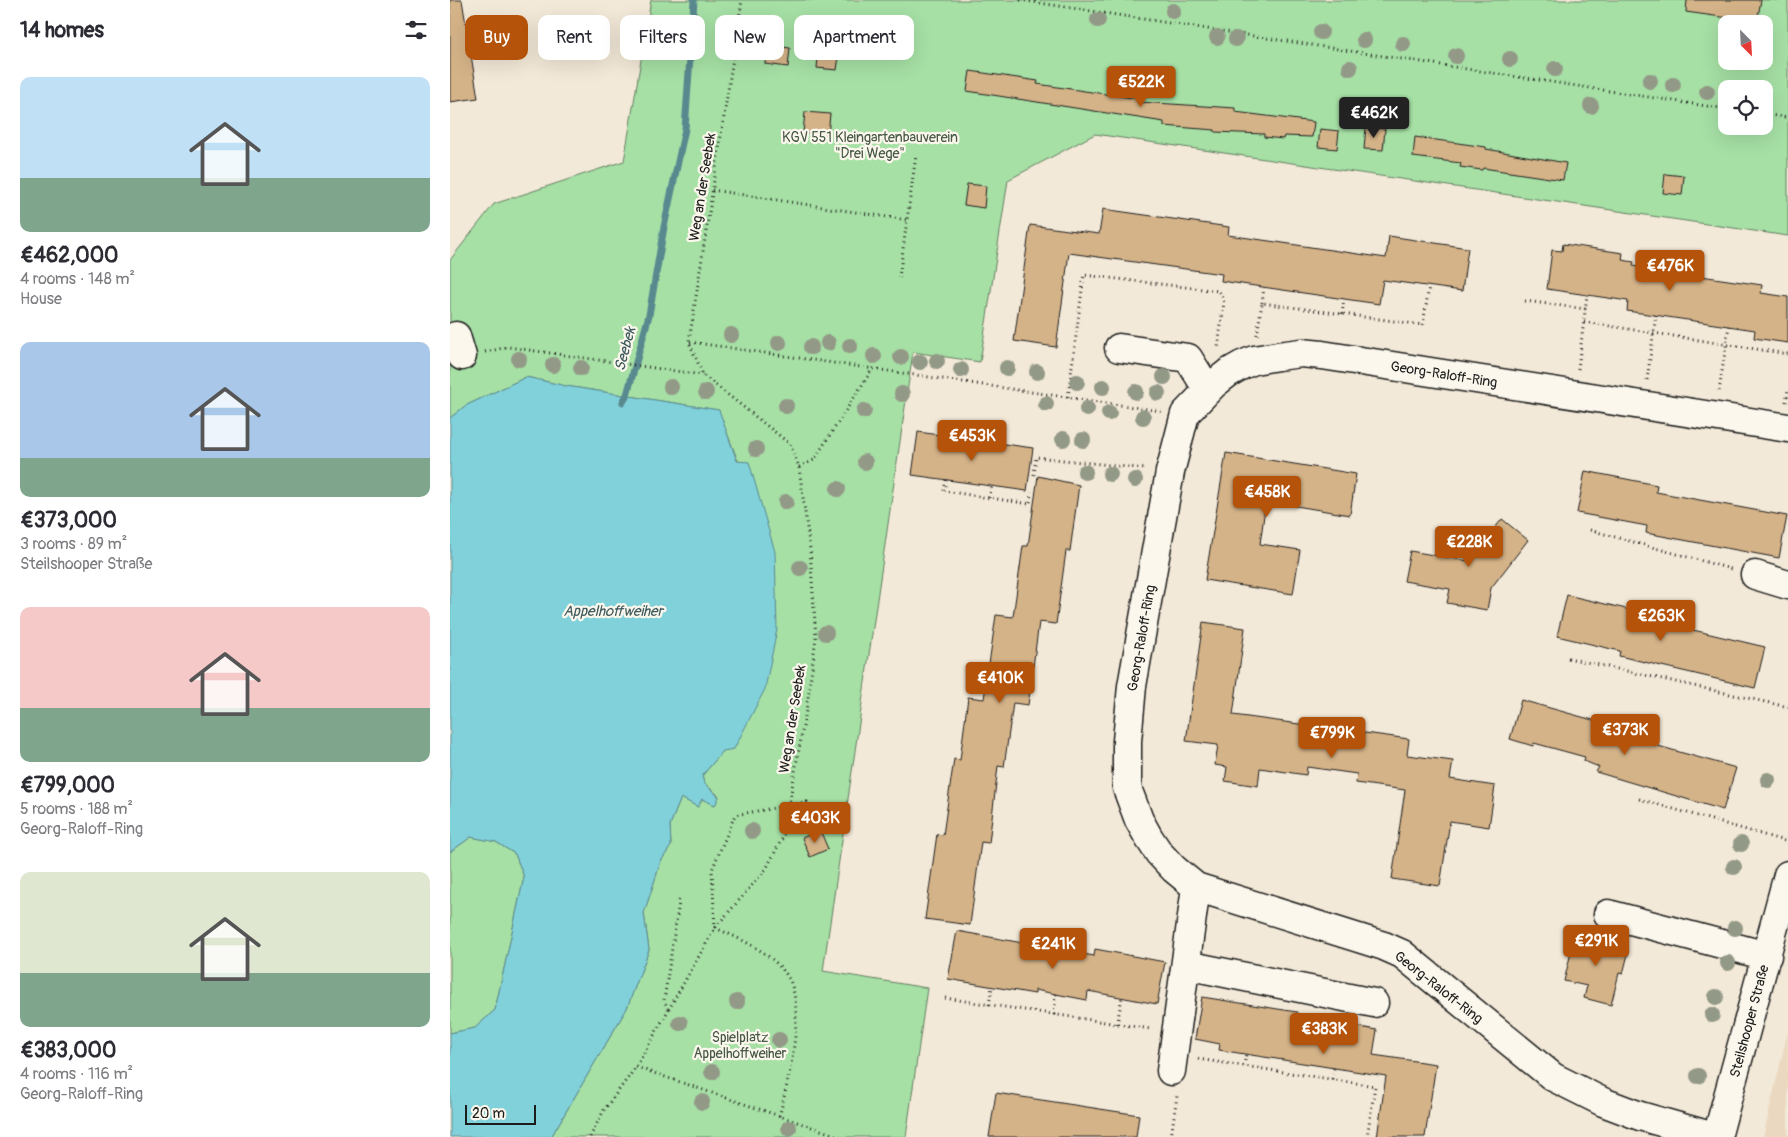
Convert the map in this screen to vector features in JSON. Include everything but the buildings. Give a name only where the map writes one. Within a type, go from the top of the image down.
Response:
[{"type":"street","points":[[1119,348],[1188,358],[1211,387]]},
{"type":"street","name":"Georg-Raloff-Ring","points":[[1716,1137],[1640,1116],[1603,1102],[1553,1077],[1402,954],[1384,946],[1196,887],[1174,869],[1148,838],[1138,820],[1127,788],[1127,741],[1132,686],[1170,472],[1185,414],[1211,387],[1228,373],[1254,360],[1301,354],[1322,355],[1788,428]]},
{"type":"street","points":[[1756,575],[1788,585]]},
{"type":"street","name":"Steilshooper Straße","points":[[1716,1137],[1788,875]]},
{"type":"street","points":[[1173,1053],[1196,887]]},
{"type":"street","points":[[1608,914],[1767,956]]},
{"type":"street","points":[[1186,965],[1374,1003]]},
{"type":"path","name":"Weg an der Seebek","points":[[590,1137],[604,1110],[636,1067],[715,928],[766,869],[783,837],[807,705],[816,637],[810,550],[799,467],[790,444],[703,375],[689,342],[742,0]]},
{"type":"path","points":[[1020,0],[1718,108]]},
{"type":"path","points":[[1773,116],[1788,118]]},
{"type":"path","points":[[899,278],[916,155]]},
{"type":"path","points":[[712,190],[907,220]]},
{"type":"path","points":[[1068,397],[1084,275],[1219,291],[1224,302],[1211,387]]},
{"type":"path","points":[[1262,304],[1423,325],[1429,286]]},
{"type":"path","points":[[1254,360],[1264,288]]},
{"type":"path","points":[[1575,395],[1587,295]]},
{"type":"path","points":[[1342,314],[1344,299]]},
{"type":"path","points":[[1525,301],[1586,308]]},
{"type":"path","points":[[1644,405],[1656,315]]},
{"type":"path","points":[[1584,322],[1788,354]]},
{"type":"path","points":[[1715,416],[1729,326]]},
{"type":"path","points":[[689,342],[1185,414]]},
{"type":"path","points":[[459,346],[508,347],[703,375]]},
{"type":"path","points":[[799,467],[814,460],[873,368]]},
{"type":"path","points":[[1034,475],[1036,457],[1170,472]]},
{"type":"path","points":[[946,480],[944,491],[1030,504],[1032,492]]},
{"type":"path","points":[[989,498],[992,486]]},
{"type":"path","points":[[1590,530],[1756,575]]},
{"type":"path","points":[[1568,658],[1788,707]]},
{"type":"path","points":[[1639,799],[1788,842]]},
{"type":"path","points":[[780,1117],[790,1073],[795,1029],[791,985],[787,975],[767,954],[715,928],[712,870],[735,815],[807,802],[803,824],[806,833]]},
{"type":"path","points":[[668,1010],[664,1000],[680,896]]},
{"type":"path","points":[[989,1005],[992,987]]},
{"type":"path","points":[[1054,1015],[1056,994]]},
{"type":"path","points":[[1117,1024],[1122,997]]},
{"type":"path","points":[[945,998],[1117,1024],[1173,1053],[1375,1086],[1367,1137]]},
{"type":"path","points":[[1244,1066],[1246,1054]]},
{"type":"path","points":[[636,1067],[841,1137]]},
{"type":"path","points":[[1332,1079],[1334,1068]]},
{"type":"shaded area","points":[[1788,1031],[1788,1137],[1763,1137]]},
{"type":"green space","points":[[651,0],[1788,0],[1788,236],[1095,134],[1008,180],[980,362],[913,352],[823,971],[927,988],[906,1137],[551,1137],[627,1008],[649,950],[644,913],[661,861],[671,846],[670,825],[681,798],[698,807],[702,799],[715,805],[719,796],[704,783],[702,776],[723,751],[738,461],[718,410],[566,386],[526,377],[465,406],[450,418],[450,260],[494,204],[624,161],[641,60],[705,60],[705,15],[648,15]]},
{"type":"green space","points":[[471,837],[496,842],[515,854],[524,877],[495,1010],[475,1028],[450,1033],[450,852]]},
{"type":"water","name":"Appelhoffweiher","points":[[526,377],[566,386],[719,410],[737,461],[749,462],[775,552],[777,629],[765,689],[734,749],[723,751],[702,776],[704,783],[719,797],[715,805],[702,799],[698,807],[681,798],[670,825],[671,846],[661,861],[644,913],[649,950],[627,1008],[551,1137],[450,1137],[450,1033],[475,1028],[495,1010],[524,877],[515,854],[496,842],[471,837],[450,852],[450,418],[465,406]]},
{"type":"waterway","name":"Seebek","points":[[623,402],[627,395],[649,315],[664,227],[685,129],[694,0]]},
{"type":"park label","name":"KGV 551 Kleingartenbauverein \"Drei Wege\"","points":[[870,146]]},
{"type":"park label","name":"Spielplatz Appelhoffweiher","points":[[740,1046]]}]
